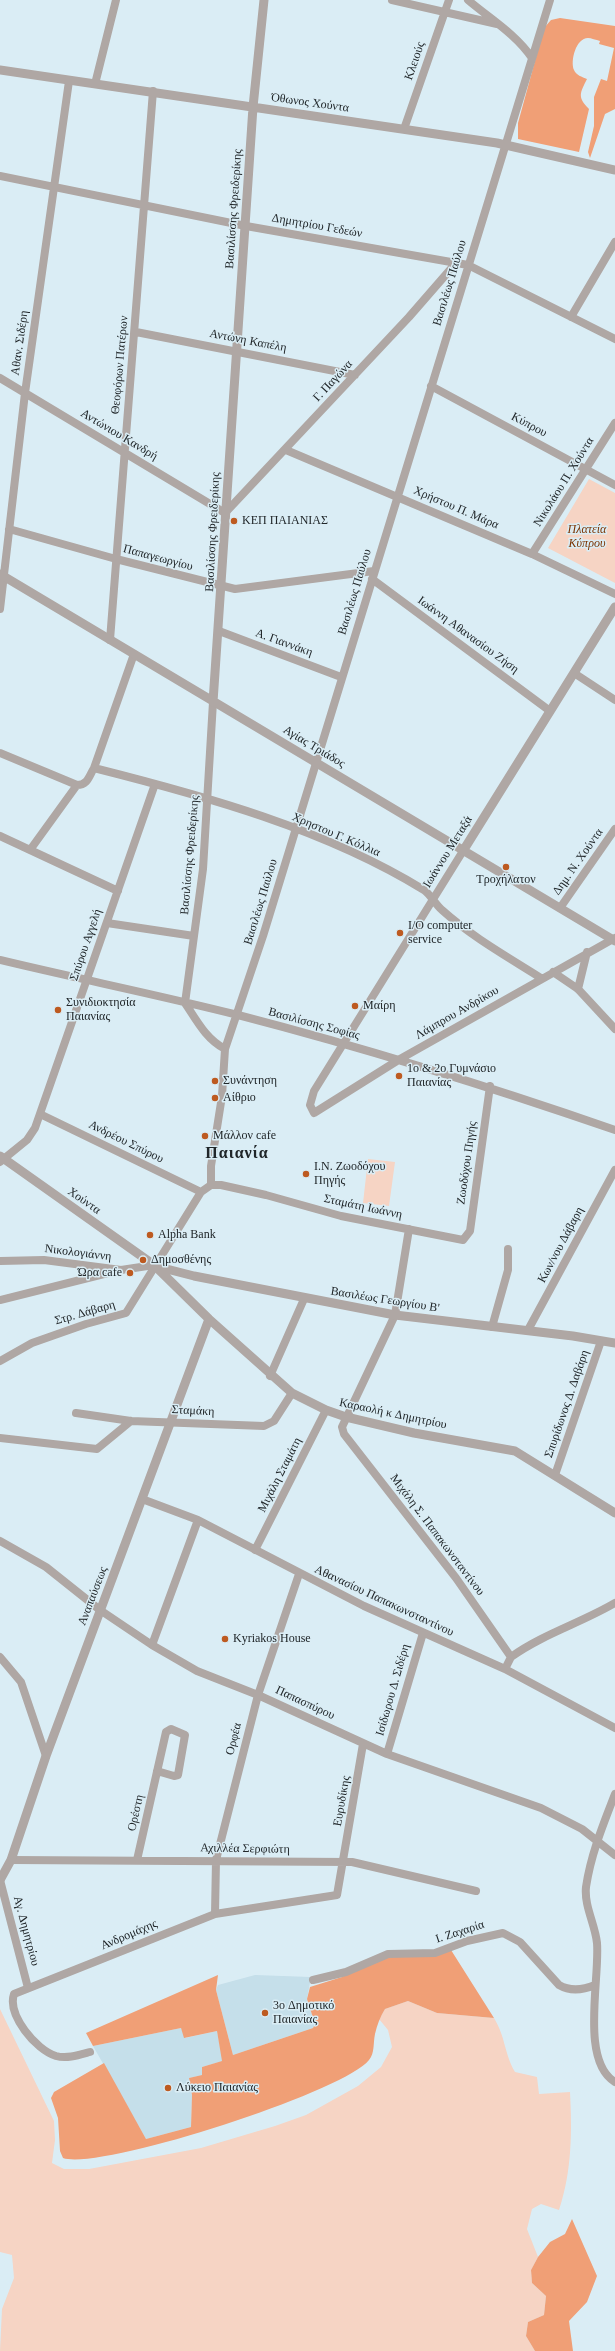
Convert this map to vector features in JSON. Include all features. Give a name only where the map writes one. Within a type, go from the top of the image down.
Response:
[{"type":"street","points":[[95,84],[116,0]]},
{"type":"street","name":"Βασιλίσσης Φρειδερίκης","points":[[185,1003],[203,869],[213,702],[222,587],[225,513],[246,226],[253,107],[264,0]]},
{"type":"street","points":[[392,0],[497,24]]},
{"type":"street","name":"Κλειούς","points":[[404,129],[449,0]]},
{"type":"street","points":[[468,0],[525,48],[532,58]]},
{"type":"street","name":"Βασιλέως Παύλου","points":[[211,1184],[211,1166],[222,1096],[226,1049],[296,830],[341,677],[550,0]]},
{"type":"street","name":"Όθωνος Χούντα","points":[[0,70],[69,81],[153,91],[506,145],[615,170]]},
{"type":"street","name":"Αθαν. Σιδέρη","points":[[0,609],[2,575],[25,393],[69,81]]},
{"type":"street","name":"Θεοφόρων Πατέρων","points":[[110,640],[124,452],[136,332],[153,91]]},
{"type":"street","name":"Δημητρίου Γεδεών","points":[[0,176],[246,226],[468,266],[615,339]]},
{"type":"street","points":[[571,317],[615,242]]},
{"type":"street","name":"Γ. Παγώνα","points":[[225,513],[286,450],[456,263]]},
{"type":"street","name":"Αντώνη Καπέλη","points":[[136,332],[237,350],[355,375]]},
{"type":"street","name":"Αντώνιου Κανδρή","points":[[0,378],[225,513]]},
{"type":"street","name":"Κύπρου","points":[[431,386],[615,485]]},
{"type":"street","name":"Νικολάου Π. Χούντα","points":[[532,554],[615,423]]},
{"type":"street","name":"Χρήστου Π. Μάρα","points":[[286,450],[532,554],[615,594]]},
{"type":"street","name":"Παπαγεωργίου","points":[[9,529],[116,559],[222,587],[235,589],[373,575]]},
{"type":"street","name":"Αγίας Τριάδος","points":[[2,575],[560,908],[614,938]]},
{"type":"street","name":"Ιωάννη Αθανασίου Ζήση","points":[[373,575],[550,711]]},
{"type":"street","name":"Ιωάννου Μεταξά","points":[[314,1113],[310,1106],[314,1092],[342,1044],[615,607]]},
{"type":"street","name":"Α. Γιαννάκη","points":[[219,631],[341,677]]},
{"type":"street","points":[[0,753],[77,785],[85,784],[94,768],[134,654]]},
{"type":"street","points":[[574,673],[615,700]]},
{"type":"street","name":"Χρηστου Γ. Κόλλια","points":[[94,768],[208,799],[296,830],[364,858],[426,891],[441,910],[485,942],[541,978]]},
{"type":"street","name":"Σπύρου Αγγελή","points":[[1,1159],[27,1140],[40,1114],[156,784]]},
{"type":"street","points":[[30,850],[77,785]]},
{"type":"street","name":"Δημ. Ν. Χούντα","points":[[560,908],[615,829]]},
{"type":"street","points":[[0,836],[118,891]]},
{"type":"street","points":[[107,923],[194,936]]},
{"type":"street","name":"Λάμπρου Ανδρίκου","points":[[314,1113],[400,1060],[541,978],[614,938]]},
{"type":"street","points":[[578,989],[587,952]]},
{"type":"street","name":"Βασιλίσσης Σοφίας","points":[[0,960],[237,1015],[400,1060],[490,1086],[615,1130]]},
{"type":"street","points":[[553,972],[578,989],[615,1029]]},
{"type":"street","points":[[185,1003],[204,1032],[212,1041],[226,1049]]},
{"type":"street","name":"Ζωοδόχου Πηγής","points":[[463,1240],[470,1232],[490,1086]]},
{"type":"street","name":"Ανδρέου Σπύρου","points":[[40,1114],[201,1192]]},
{"type":"street","name":"Χούντα","points":[[1,1159],[154,1265]]},
{"type":"street","name":"Κων/νου Δάβαρη","points":[[528,1330],[615,1170]]},
{"type":"street","points":[[201,1192],[211,1184]]},
{"type":"street","name":"Σταμάτη Ιωάννη","points":[[211,1184],[221,1185],[341,1216],[463,1240]]},
{"type":"street","name":"Στρ. Δάβαρη","points":[[0,1361],[32,1342],[86,1324],[126,1314],[154,1265],[201,1192]]},
{"type":"street","points":[[346,1417],[395,1315],[409,1229]]},
{"type":"street","points":[[492,1327],[508,1270],[508,1250]]},
{"type":"street","name":"Νικολογιάννη","points":[[0,1261],[44,1260],[121,1270],[154,1265]]},
{"type":"street","name":"Βασιλέως Γεωργίου Β'","points":[[154,1265],[194,1276],[395,1315],[528,1330],[615,1343]]},
{"type":"street","name":"Καραολή κ Δημητρίου","points":[[154,1265],[270,1376],[292,1393],[326,1410],[346,1417],[414,1433],[515,1451],[555,1474],[615,1513]]},
{"type":"street","points":[[0,1300],[121,1270]]},
{"type":"street","points":[[270,1376],[304,1298]]},
{"type":"street","name":"Αναπαύσεως","points":[[0,1880],[11,1860],[46,1756],[172,1422],[209,1319]]},
{"type":"street","name":"Σπυρίδωνος Δ. Δαβάρη","points":[[555,1474],[601,1341]]},
{"type":"street","name":"Σταμάκη","points":[[76,1413],[131,1421],[268,1426],[274,1421],[292,1393]]},
{"type":"street","name":"Μιχάλη Σταμάτη","points":[[255,1550],[326,1410]]},
{"type":"street","name":"Μιχάλη Σ. Παπακωνσταντίνου","points":[[346,1417],[342,1427],[344,1434],[456,1578],[511,1657]]},
{"type":"street","points":[[0,1438],[97,1449],[131,1421]]},
{"type":"street","name":"Αθανασίου Παπακωνσταντίνου","points":[[142,1499],[198,1520],[298,1574],[423,1634],[505,1668],[615,1728]]},
{"type":"street","points":[[152,1645],[198,1520]]},
{"type":"street","name":"Παπασπύρου","points":[[0,1541],[46,1567],[100,1610],[152,1645],[197,1671],[258,1695],[387,1754],[541,1808],[597,1840],[615,1855]]},
{"type":"street","name":"Ορφέα","points":[[215,1914],[216,1860],[258,1695],[298,1574]]},
{"type":"street","points":[[505,1668],[511,1657],[542,1637],[573,1625],[615,1603]]},
{"type":"street","name":"Ισίδωρου Δ. Σιδέρη","points":[[387,1754],[423,1634]]},
{"type":"street","points":[[0,1657],[21,1682],[46,1756]]},
{"type":"street","name":"Ορέστη","points":[[137,1860],[157,1771],[166,1732],[171,1729],[185,1735],[178,1775],[174,1776],[157,1771]]},
{"type":"street","name":"Ευρυδίκης","points":[[343,1862],[363,1744]]},
{"type":"street","points":[[615,1794],[597,1840],[586,1889],[597,1945],[595,1985],[595,2030],[597,2053],[601,2068],[608,2078],[615,2082]]},
{"type":"street","name":"Αχιλλέα Σερφιώτη","points":[[11,1860],[216,1860],[352,1862],[476,1891]]},
{"type":"street","name":"Ανδρομάχης","points":[[90,2052],[70,2057],[58,2057],[45,2052],[36,2045],[12,2005],[14,1994],[215,1914],[337,1895],[343,1862]]},
{"type":"street","name":"Αγ. Δημητρίου","points":[[0,1880],[28,1988]]},
{"type":"street","name":"Ι. Ζαχαρία","points":[[313,1980],[346,1972],[388,1954],[435,1953],[467,1941],[503,1933],[520,1942],[559,1986],[565,1989],[583,1990],[595,1985]]},
{"type":"shaded area","points":[[560,18],[615,26],[615,109],[605,114],[590,158],[588,152],[594,126],[594,97],[601,79],[607,81],[614,48],[599,44],[600,41],[588,38],[584,39],[577,46],[573,61],[575,72],[579,76],[587,79],[581,91],[581,98],[589,109],[579,152],[518,139],[518,123],[544,28],[551,20]]},
{"type":"shaded area","points":[[451,1950],[494,2018],[437,2013],[408,2001],[385,2009],[377,2027],[374,2037],[373,2051],[369,2060],[350,2074],[316,2091],[220,2126],[169,2141],[123,2153],[86,2159],[63,2158],[60,2151],[58,2118],[51,2098],[54,2092],[104,2063],[146,2139],[191,2127],[192,2095],[189,2078],[202,2075],[202,2067],[222,2061],[217,2031],[184,2038],[181,2028],[93,2046],[86,2033],[218,1975],[216,1990],[233,2055],[313,2028],[315,2024],[307,1999],[310,1987],[342,1977],[379,1958]]},
{"type":"shaded area","points":[[255,1975],[311,1977],[307,1999],[315,2024],[313,2028],[233,2055],[216,1990],[218,1985]]},
{"type":"shaded area","points":[[181,2028],[185,2038],[217,2031],[223,2061],[202,2067],[203,2075],[189,2078],[192,2095],[191,2127],[146,2139],[93,2046]]},
{"type":"shaded area","points":[[572,2219],[597,2276],[587,2302],[569,2321],[573,2351],[535,2351],[526,2336],[528,2322],[544,2315],[546,2296],[532,2283],[531,2270],[538,2257],[550,2242],[565,2234]]},
{"type":"green space","name":"Πλατεία Κύπρου","points":[[589,479],[615,493],[615,583],[548,548]]},
{"type":"green space","points":[[368,1159],[395,1162],[389,1206],[363,1203]]},
{"type":"green space","points":[[408,2001],[437,2013],[494,2018],[501,2032],[511,2065],[515,2072],[537,2077],[539,2094],[570,2092],[571,2122],[569,2166],[559,2210],[541,2204],[532,2209],[527,2229],[538,2257],[531,2270],[532,2283],[546,2296],[544,2315],[528,2322],[526,2336],[535,2351],[0,2351],[2,2309],[14,2278],[12,2255],[0,2252],[0,2009],[54,2121],[55,2140],[52,2163],[64,2169],[89,2169],[201,2148],[306,2115],[358,2086],[381,2067],[392,2047],[388,2030],[379,2019],[385,2009]]},
{"type":"place","name":"ΚΕΠ ΠΑΙΑΝΙΑΣ","points":[[234,521]]},
{"type":"place","name":"Τροχήλατον","points":[[506,867]]},
{"type":"place","name":"I/O computer service","points":[[400,933]]},
{"type":"place","name":"Μαίρη","points":[[355,1006]]},
{"type":"place","name":"Συνιδιοκτησία Παιανίας","points":[[58,1010]]},
{"type":"place","name":"1ο & 2ο Γυμνάσιο Παιανίας","points":[[399,1076]]},
{"type":"place","name":"Συνάντηση","points":[[215,1081]]},
{"type":"place","name":"Αίθριο","points":[[215,1098]]},
{"type":"place","name":"Μάλλον cafe","points":[[205,1136]]},
{"type":"place","name":"Ι.Ν. Ζωοδόχου Πηγής","points":[[306,1174]]},
{"type":"place","name":"Alpha Bank","points":[[150,1235]]},
{"type":"place","name":"Δημοσθένης","points":[[143,1260]]},
{"type":"place","name":"Ώρα cafe","points":[[130,1273]]},
{"type":"place","name":"Kyriakos House","points":[[225,1639]]},
{"type":"place","name":"3ο Δημοτικό Παιανίας","points":[[265,2013]]},
{"type":"place","name":"Λύκειο Παιανίας","points":[[168,2088]]},
{"type":"district","name":"Παιανία","points":[[237,1154]]}]
